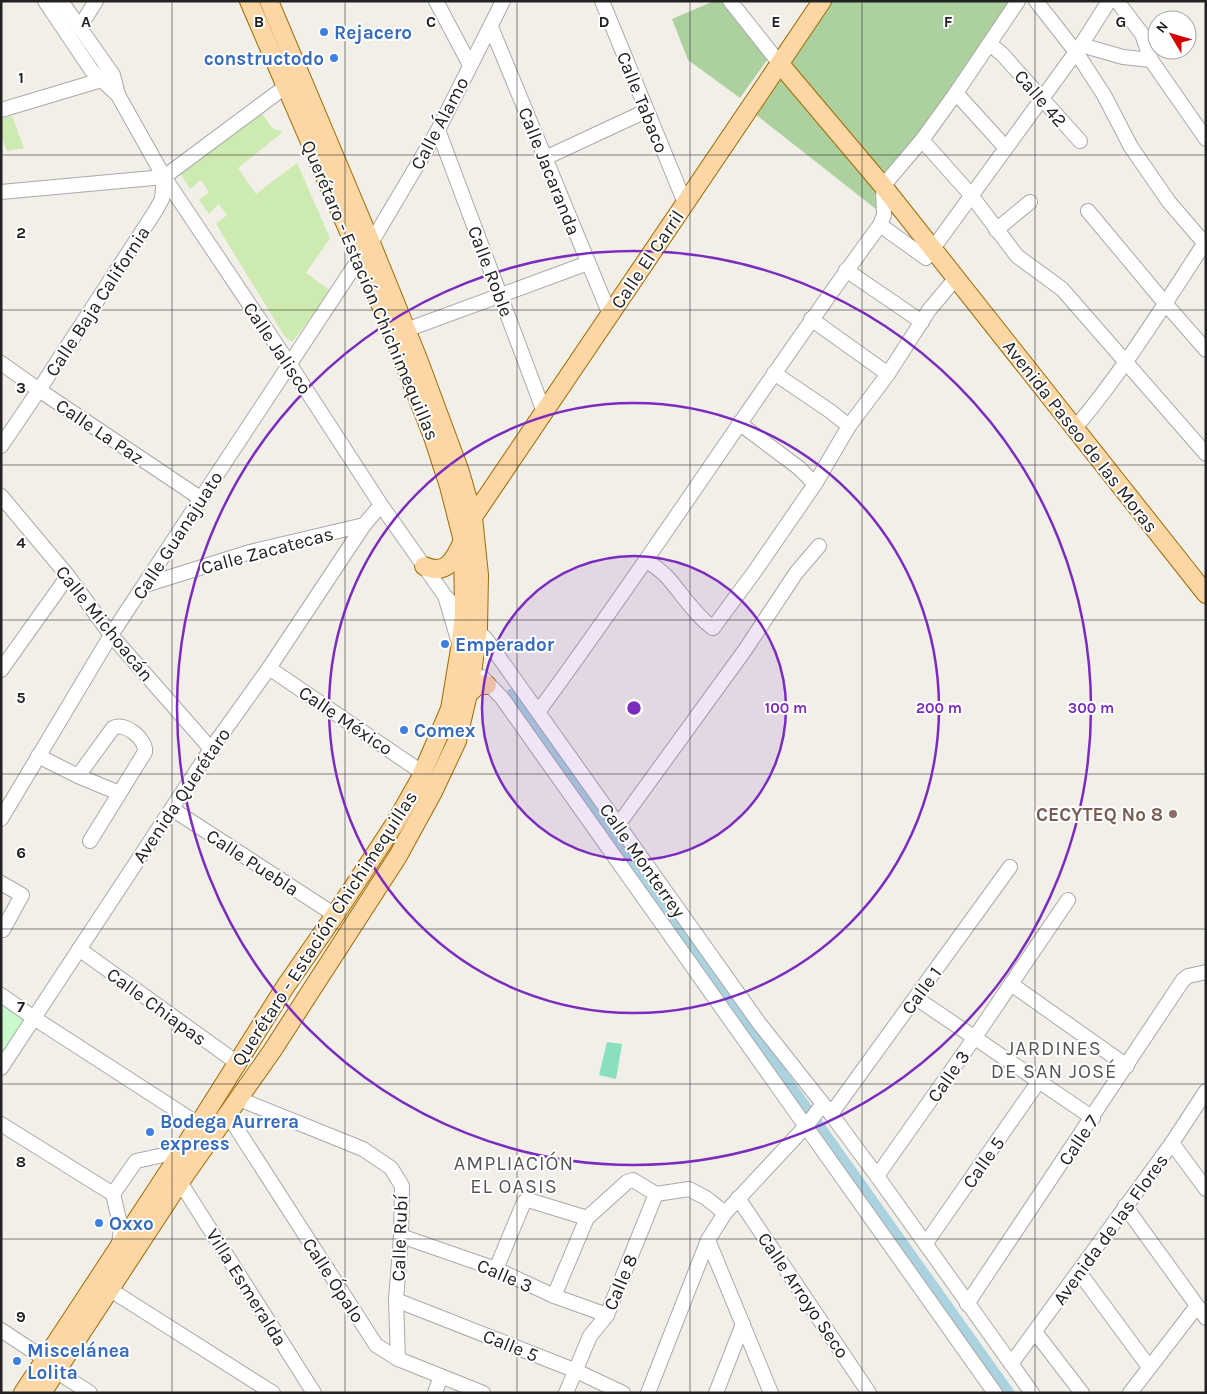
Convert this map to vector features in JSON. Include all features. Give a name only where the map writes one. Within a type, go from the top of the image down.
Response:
[{"type":"main road","name":"Querétaro - Estación Chichimequillas","points":[[23,1393],[50,1365],[109,1289],[180,1182],[298,1012],[398,856],[433,792],[456,740],[473,666],[478,629],[479,575],[474,517],[452,447],[406,330],[285,87],[249,1]]},
{"type":"main road","name":"Querétaro - Estación Chichimequillas","points":[[42,1393],[50,1365],[119,1246],[182,1151],[285,986],[335,915],[394,825],[423,773],[450,709],[460,649],[464,616],[463,541],[449,486],[366,249],[270,1]]},
{"type":"main road","name":"Calle El Carril","points":[[474,517],[822,1]]},
{"type":"main road","name":"Avenida Paseo de las Moras","points":[[780,64],[883,186],[1206,594]]},
{"type":"main road","points":[[424,566],[433,570],[440,570],[449,564],[463,541]]},
{"type":"main road","points":[[468,694],[479,684],[488,684]]},
{"type":"main road","points":[[285,986],[276,1014],[285,1020],[298,1012]]},
{"type":"main road","points":[[204,1148],[264,1050],[264,1044],[261,1041],[254,1040],[249,1042]]},
{"type":"street","name":"Calle Jalisco","points":[[45,1],[92,71],[107,78]]},
{"type":"street","name":"Calle Jalisco","points":[[61,1],[79,28],[164,177],[381,505],[445,596],[464,616]]},
{"type":"street","points":[[79,28],[96,1]]},
{"type":"street","points":[[436,1],[470,65]]},
{"type":"street","name":"Calle Álamo","points":[[366,249],[438,130],[503,1]]},
{"type":"street","name":"Calle Tabaco","points":[[602,1],[685,203]]},
{"type":"street","points":[[730,1],[780,64]]},
{"type":"street","points":[[538,712],[646,560],[811,319],[880,225],[884,215],[883,186],[922,140],[1018,1]]},
{"type":"street","points":[[1036,1],[1079,49],[1130,146],[1169,202],[1205,243],[1164,302],[1126,362],[1075,428]]},
{"type":"street","points":[[880,225],[926,258],[1005,147],[1079,49],[1109,1]]},
{"type":"street","points":[[1117,1],[1142,34],[1147,48]]},
{"type":"street","name":"Calle Jacaranda","points":[[491,28],[610,315]]},
{"type":"street","name":"Calle 42","points":[[990,44],[1002,54],[1080,141]]},
{"type":"street","points":[[1079,49],[1147,60]]},
{"type":"street","points":[[1151,60],[1206,139]]},
{"type":"street","points":[[1,110],[107,78]]},
{"type":"street","points":[[1,192],[164,177],[285,87]]},
{"type":"street","points":[[956,93],[1005,147]]},
{"type":"street","points":[[545,158],[646,111]]},
{"type":"street","name":"Calle Roble","points":[[438,130],[544,412]]},
{"type":"street","points":[[922,140],[970,195],[1017,256],[1062,289],[1206,454]]},
{"type":"street","name":"Calle Baja California","points":[[1,446],[40,390],[162,199],[164,177]]},
{"type":"street","points":[[996,230],[1030,202]]},
{"type":"street","points":[[1088,211],[1206,350]]},
{"type":"street","name":"Calle Guanajuato","points":[[1,818],[111,635],[366,249]]},
{"type":"street","points":[[406,330],[588,263]]},
{"type":"street","points":[[846,270],[922,322]]},
{"type":"street","points":[[646,560],[667,576],[696,612],[713,628],[815,484],[849,426],[888,374],[929,310],[956,278]]},
{"type":"street","points":[[811,319],[888,374]]},
{"type":"street","name":"Calle La Paz","points":[[1,362],[200,498]]},
{"type":"street","points":[[774,373],[849,426]]},
{"type":"street","points":[[738,423],[798,468],[815,484]]},
{"type":"street","name":"Calle Michoacán","points":[[1,496],[68,576],[111,635],[211,749]]},
{"type":"street","points":[[364,525],[381,505]]},
{"type":"street","name":"Calle Zacatecas","points":[[145,585],[250,552],[364,525]]},
{"type":"street","name":"Avenida Querétaro","points":[[1,1068],[211,749],[269,668],[364,525]]},
{"type":"street","points":[[618,825],[745,650],[796,573],[819,546]]},
{"type":"street","points":[[1,670],[68,576]]},
{"type":"street","name":"Calle Jalisco","points":[[445,596],[460,649]]},
{"type":"street","name":"Calle Monterrey","points":[[464,616],[478,629],[759,1023],[877,1176],[1032,1393]]},
{"type":"street","name":"Calle Monterrey","points":[[460,649],[488,684],[502,698],[807,1125],[995,1393]]},
{"type":"street","name":"Calle México","points":[[269,668],[423,773]]},
{"type":"street","points":[[502,698],[502,692],[505,687],[517,686],[522,690]]},
{"type":"street","points":[[78,776],[113,728],[118,725],[125,726],[146,747],[145,752],[90,841]]},
{"type":"street","points":[[38,756],[78,776],[119,793]]},
{"type":"street","name":"Calle Puebla","points":[[172,809],[335,915]]},
{"type":"street","name":"Calle 1","points":[[648,1393],[708,1240],[725,1213],[825,1108],[916,998],[1010,867]]},
{"type":"street","points":[[1,883],[22,895],[2,930]]},
{"type":"street","name":"Calle 3","points":[[877,1176],[1068,900]]},
{"type":"street","name":"Calle Chiapas","points":[[78,949],[236,1062]]},
{"type":"street","name":"Calle 7","points":[[967,1304],[1093,1118],[1183,980],[1188,976],[1206,972]]},
{"type":"street","points":[[1011,984],[1127,1066]]},
{"type":"street","points":[[1,995],[198,1124]]},
{"type":"street","points":[[916,998],[1093,1118]]},
{"type":"street","name":"Calle 5","points":[[926,1243],[1039,1081]]},
{"type":"street","name":"Avenida de las Flores","points":[[1011,1364],[1172,1143],[1206,1092]]},
{"type":"street","name":"Calle Rubí","points":[[239,1099],[363,1149],[391,1168],[402,1186],[401,1236],[396,1300],[398,1359]]},
{"type":"street","name":"Calle Ópalo","points":[[228,1115],[376,1346],[398,1359],[483,1393]]},
{"type":"street","points":[[1,1124],[113,1194],[121,1228],[119,1246]]},
{"type":"street","points":[[1172,1143],[1206,1189]]},
{"type":"street","points":[[113,1194],[136,1161],[182,1151]]},
{"type":"street","points":[[554,1296],[587,1218],[627,1182],[634,1180],[656,1194],[689,1189],[706,1198],[725,1213]]},
{"type":"street","name":"Villa Esmeralda","points":[[180,1182],[314,1393]]},
{"type":"street","name":"Calle 8","points":[[566,1393],[574,1370],[590,1336],[608,1316],[656,1194]]},
{"type":"street","name":"Calle Arroyo Seco","points":[[738,1198],[869,1393]]},
{"type":"street","points":[[496,1269],[524,1202],[528,1200],[587,1218]]},
{"type":"street","points":[[1125,1206],[1206,1318]]},
{"type":"street","name":"Calle 3","points":[[401,1236],[496,1269],[554,1296],[608,1316]]},
{"type":"street","points":[[708,1240],[771,1393]]},
{"type":"street","points":[[1079,1272],[1149,1367]]},
{"type":"street","points":[[109,1289],[273,1393]]},
{"type":"street","name":"Calle 5","points":[[396,1300],[574,1370],[624,1393]]},
{"type":"street","points":[[1130,1393],[1197,1306]]},
{"type":"street","points":[[716,1393],[743,1324]]},
{"type":"street","points":[[1,1330],[90,1393]]},
{"type":"street","points":[[1035,1332],[1082,1393]]},
{"type":"street","points":[[435,1393],[441,1376]]},
{"type":"green space","points":[[714,1],[723,1],[767,60],[740,98],[688,60],[672,19]]},
{"type":"green space","points":[[823,1],[1017,1],[884,187],[783,62]]},
{"type":"green space","points":[[778,68],[881,194],[881,213],[750,110]]},
{"type":"green space","points":[[261,112],[272,128],[283,132],[238,168],[256,194],[297,163],[330,238],[306,273],[331,291],[292,342],[285,337],[216,224],[227,215],[219,204],[209,214],[199,200],[209,192],[201,180],[190,189],[178,170]]},
{"type":"green space","points":[[12,116],[24,148],[7,151],[1,136],[1,119]]},
{"type":"green space","points":[[1,996],[32,1018],[1,1065]]},
{"type":"green space","points":[[607,1042],[622,1044],[616,1079],[599,1075]]},
{"type":"waterway","points":[[512,694],[1009,1393]]},
{"type":"place","name":"Rejacero","points":[[324,32]]},
{"type":"place","name":"constructodo","points":[[334,58]]},
{"type":"place","name":"Emperador","points":[[445,644]]},
{"type":"place","name":"Comex","points":[[404,730]]},
{"type":"place","name":"CECYTEQ No 8","points":[[1173,814]]},
{"type":"place","name":"Bodega Aurrera express","points":[[150,1132]]},
{"type":"place","name":"Oxxo","points":[[99,1223]]},
{"type":"place","name":"Miscelánea Lolita","points":[[17,1361]]},
{"type":"district","name":"JARDINES DE SAN JOSÉ","points":[[1054,1060]]},
{"type":"district","name":"AMPLIACIÓN EL OASIS","points":[[514,1174]]}]
